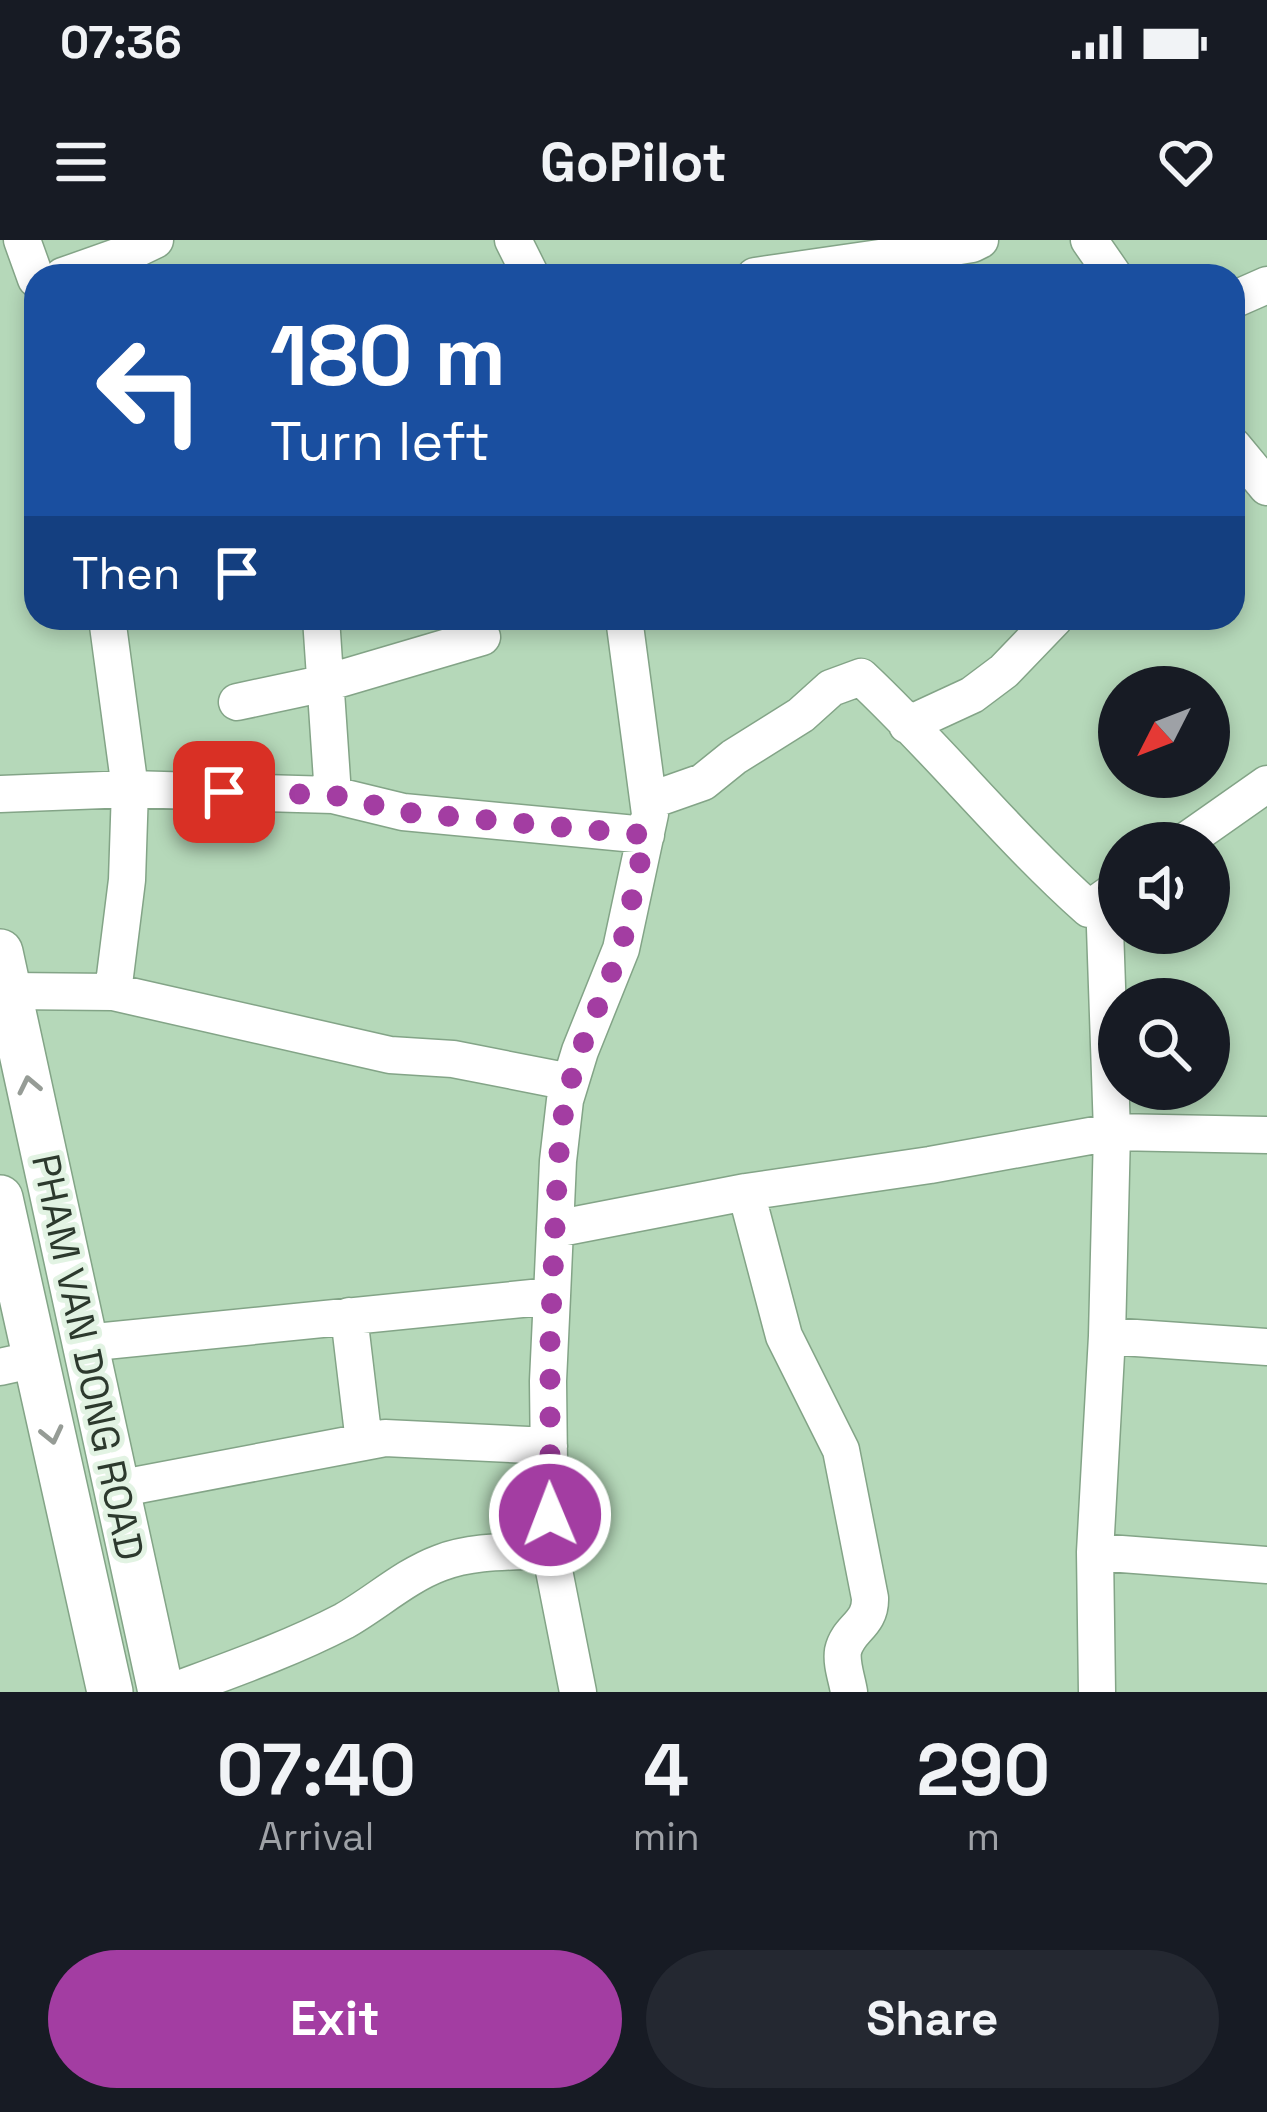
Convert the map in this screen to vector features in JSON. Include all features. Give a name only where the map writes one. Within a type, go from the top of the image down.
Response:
[{"type":"main road","name":"PHAM VAN DONG ROAD","points":[[4,972],[161,1692]]},
{"type":"main road","name":"PHAM VAN DONG ROAD","points":[[0,1198],[18,1363],[110,1692]]},
{"type":"street","points":[[97,264],[155,240]]},
{"type":"street","points":[[838,264],[980,240]]},
{"type":"street","points":[[109,630],[130,789],[127,880],[113,992]]},
{"type":"street","points":[[322,630],[333,795]]},
{"type":"street","points":[[578,1692],[550,1550],[552,1295],[565,1100],[621,949],[647,818],[625,630]]},
{"type":"street","points":[[908,725],[972,694],[1004,671],[1043,630]]},
{"type":"street","points":[[237,702],[326,683],[482,637]]},
{"type":"street","points":[[0,794],[130,789],[333,795],[403,812],[647,818],[801,716],[831,688],[861,677],[1054,878],[1089,908],[1098,902]]},
{"type":"street","points":[[1213,822],[1267,784]]},
{"type":"street","points":[[1096,1692],[1095,1552],[1112,1132],[1111,954]]},
{"type":"street","points":[[4,972],[390,1055],[453,1059],[570,1082]]},
{"type":"street","points":[[555,1229],[746,1192],[1112,1132],[1267,1135]]},
{"type":"street","points":[[746,1192],[784,1336],[842,1450],[870,1598],[870,1613],[844,1648],[849,1692]]},
{"type":"street","points":[[85,1343],[552,1295]]},
{"type":"street","points":[[349,1316],[364,1442]]},
{"type":"street","points":[[1107,1336],[1267,1347]]},
{"type":"street","points":[[117,1490],[385,1438],[549,1447]]},
{"type":"street","points":[[171,1692],[296,1646],[440,1563],[465,1556],[550,1550]]},
{"type":"street","points":[[1095,1552],[1267,1564]]},
{"type":"route","points":[[224,792],[333,795],[403,812],[646,835],[621,949],[565,1100],[548,1381],[550,1515]]}]
